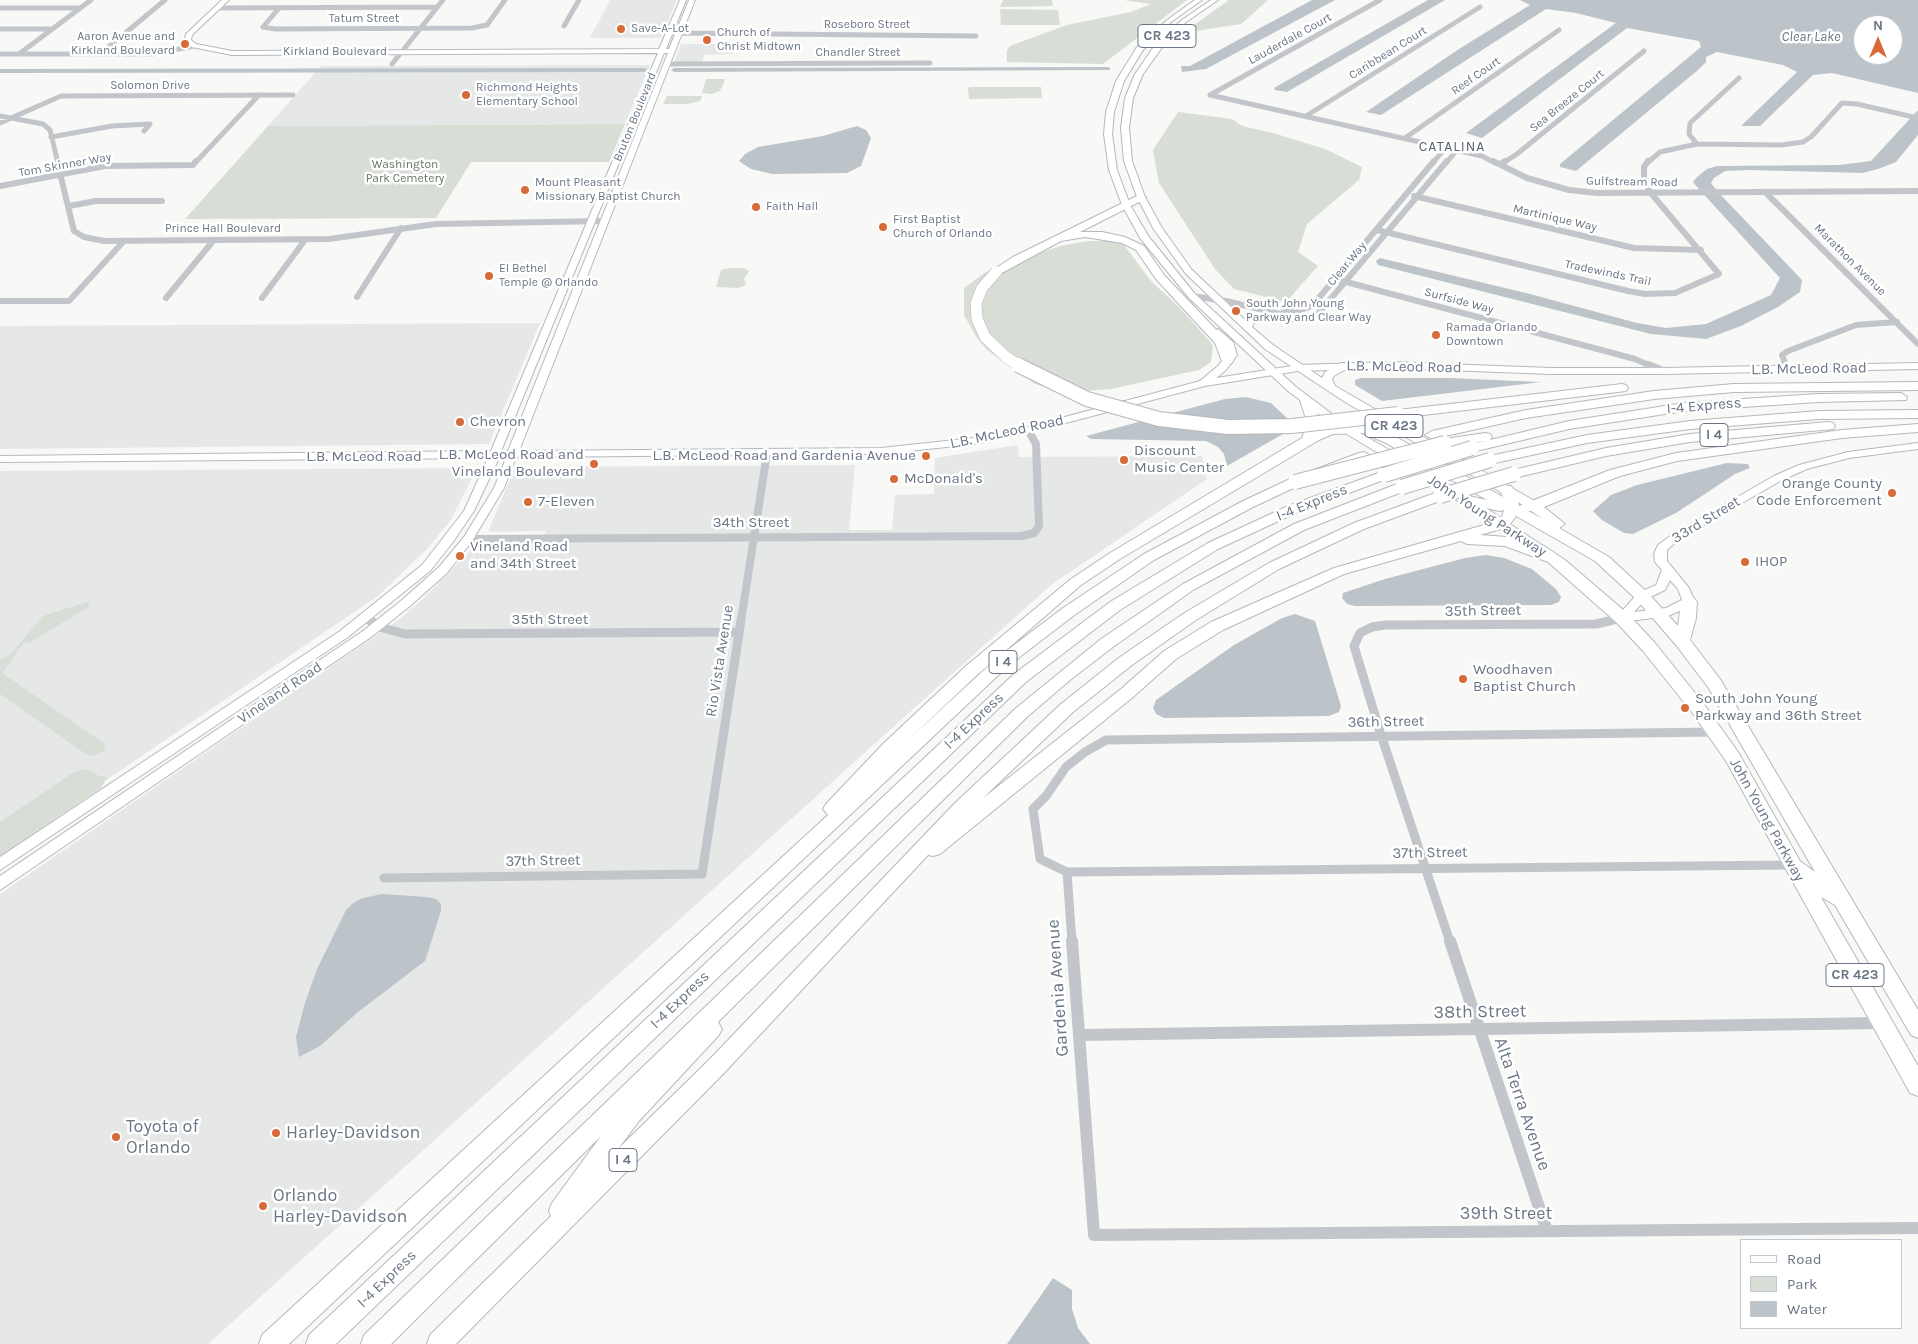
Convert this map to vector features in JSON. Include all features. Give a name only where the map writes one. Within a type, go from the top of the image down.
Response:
[{"type":"highway","points":[[1140,198],[1014,261],[996,272],[982,288],[976,303],[977,319],[985,337],[1006,357],[1029,372],[1087,399],[1159,418],[1228,427],[1299,426],[1626,388],[1678,386],[1734,388]]},
{"type":"highway","points":[[1062,238],[1085,234],[1102,235],[1125,240],[1140,248],[1160,277],[1220,341],[1227,361]]},
{"type":"highway","name":"I 4","points":[[270,1344],[698,948],[988,675],[1036,635],[1150,558],[1240,508],[1295,482],[1364,456],[1432,435],[1488,422],[1582,404],[1734,388],[1918,386]]},
{"type":"highway","name":"I-4 Express","points":[[318,1344],[1020,678],[1115,606],[1214,546],[1294,509],[1384,475],[1472,448],[1569,425],[1684,407],[1818,398],[1918,396]]},
{"type":"highway","points":[[1304,443],[1312,431],[1314,422],[1306,400]]},
{"type":"highway","name":"I-4 Express","points":[[373,1344],[1021,712],[1106,643],[1188,587],[1255,549],[1307,524],[1402,487],[1490,460],[1588,439],[1690,424],[1819,415],[1918,414]]},
{"type":"highway","name":"I 4","points":[[439,1344],[717,1066],[961,808],[1010,760],[1067,708],[1140,651],[1191,616],[1274,566],[1359,526],[1440,496],[1514,474],[1606,452],[1719,435],[1821,426],[1918,424]]},
{"type":"highway","points":[[1295,482],[1445,443],[1569,425]]},
{"type":"highway","points":[[698,948],[889,748],[1029,619],[1076,582],[1116,556],[1323,433],[1344,428],[1366,430],[1391,440],[1604,560]]},
{"type":"highway","points":[[1464,499],[1512,509],[1534,506],[1615,472],[1676,457],[1842,434],[1918,428]]},
{"type":"highway","points":[[900,874],[964,826],[1013,782],[1127,694],[1170,655],[1217,626],[1339,571],[1503,524],[1508,520],[1512,509],[1510,496],[1506,489]]},
{"type":"highway","points":[[1561,494],[1561,510],[1570,533]]},
{"type":"highway","name":"John Young Parkway","points":[[1534,506],[1604,560],[1642,596],[1682,641],[1732,710],[1918,1029]]},
{"type":"highway","points":[[1448,539],[1507,542],[1524,547],[1560,563]]},
{"type":"highway","name":"John Young Parkway","points":[[1539,549],[1560,563],[1622,618],[1674,677],[1715,732],[1732,757],[1918,1086]]},
{"type":"highway","points":[[1682,641],[1688,618],[1688,602]]},
{"type":"highway","points":[[1792,864],[1821,885],[1847,908]]},
{"type":"highway","points":[[530,1254],[631,1114],[714,1027],[738,988]]},
{"type":"main road","name":"John Young Parkway","points":[[1199,0],[1169,21],[1147,41],[1129,64],[1117,88],[1110,112],[1109,147],[1113,170],[1126,205],[1156,254],[1209,313],[1270,371],[1306,400],[1344,428],[1464,499],[1539,549]]},
{"type":"main road","name":"John Young Parkway","points":[[1215,0],[1184,21],[1164,40],[1144,65],[1134,86],[1127,108],[1125,139],[1131,173],[1140,198],[1167,242],[1211,295],[1247,328],[1298,368],[1534,506]]},
{"type":"main road","points":[[1204,383],[1232,354],[1231,348],[1208,321],[1209,313]]},
{"type":"main road","points":[[1247,328],[1248,323],[1255,318],[1297,318]]},
{"type":"main road","points":[[1331,389],[1327,379],[1329,374],[1346,365]]},
{"type":"street","points":[[18,54],[91,0]]},
{"type":"street","points":[[100,54],[165,0]]},
{"type":"street","points":[[194,46],[188,40],[189,34],[226,0]]},
{"type":"street","points":[[392,64],[443,0]]},
{"type":"street","name":"Tatum Street","points":[[279,8],[263,27],[275,29],[472,28],[481,27],[490,22],[505,0]]},
{"type":"street","points":[[564,26],[578,0]]},
{"type":"street","name":"Lauderdale Court","points":[[1210,95],[1380,0]]},
{"type":"street","points":[[682,2],[691,2]]},
{"type":"street","name":"Bruton Boulevard","points":[[494,456],[682,2]]},
{"type":"street","name":"Bruton Boulevard","points":[[511,456],[691,2]]},
{"type":"street","points":[[217,8],[437,7]]},
{"type":"street","name":"Caribbean Court","points":[[1306,116],[1480,7]]},
{"type":"street","points":[[0,8],[81,8]]},
{"type":"street","points":[[0,30],[52,29]]},
{"type":"street","name":"Reef Court","points":[[1404,138],[1559,30]]},
{"type":"street","name":"Roseboro Street","points":[[669,33],[976,36]]},
{"type":"street","name":"Kirkland Boulevard","points":[[0,54],[154,54],[194,46],[232,53],[672,51]]},
{"type":"street","name":"Sea Breeze Court","points":[[1501,164],[1518,154],[1644,52]]},
{"type":"street","name":"Chandler Street","points":[[667,64],[930,63]]},
{"type":"street","points":[[1697,144],[1689,134],[1690,123],[1739,78]]},
{"type":"street","points":[[194,164],[259,95]]},
{"type":"street","name":"Solomon Drive","points":[[0,123],[61,96],[293,95]]},
{"type":"street","name":"Gulfstream Road","points":[[1210,95],[1482,156],[1527,178],[1569,190],[1597,193],[1918,192]]},
{"type":"street","name":"Tradewinds Trail","points":[[1377,230],[1645,294],[1675,293],[1714,278],[1719,274],[1650,192],[1644,178],[1644,167],[1650,159],[1660,152],[1697,144],[1766,145],[1803,142],[1811,138],[1842,103],[1857,104],[1910,116]]},
{"type":"street","points":[[0,116],[43,124],[50,130],[51,137],[112,126],[150,124],[144,131]]},
{"type":"street","points":[[1910,116],[1918,118]]},
{"type":"street","points":[[634,120],[644,120]]},
{"type":"street","name":"Prince Hall Boulevard","points":[[51,137],[74,231],[84,237],[124,241],[305,240],[329,239],[401,228],[453,223],[603,223]]},
{"type":"street","name":"Clear Way","points":[[1192,296],[1211,295],[1281,310],[1298,311],[1312,306],[1445,148]]},
{"type":"street","name":"Clear Way","points":[[1211,295],[1297,318],[1310,317],[1321,312],[1457,150]]},
{"type":"street","name":"Tom Skinner Way","points":[[0,186],[119,165],[194,164]]},
{"type":"street","points":[[612,174],[623,174]]},
{"type":"street","name":"Marathon Avenue","points":[[1765,192],[1918,344]]},
{"type":"street","name":"Martinique Way","points":[[1407,194],[1634,248],[1700,250]]},
{"type":"street","points":[[69,206],[96,201],[162,201]]},
{"type":"street","points":[[357,297],[401,228]]},
{"type":"street","points":[[166,298],[214,240]]},
{"type":"street","points":[[262,298],[305,240]]},
{"type":"street","points":[[0,301],[69,301],[124,241]]},
{"type":"street","name":"Surfside Way","points":[[1335,279],[1635,359],[1663,371]]},
{"type":"street","points":[[564,288],[577,288]]},
{"type":"street","points":[[1786,370],[1782,355],[1788,351],[1856,325],[1897,322]]},
{"type":"street","name":"L.B. McLeod Road","points":[[0,459],[511,456],[911,449],[974,441],[1028,430],[1204,383],[1298,368],[1392,365],[1551,371],[1663,371],[1918,366]]},
{"type":"street","name":"34th Street","points":[[468,539],[1022,536],[1034,533],[1039,526],[1036,444],[1028,430]]},
{"type":"street","name":"33rd Street","points":[[1667,571],[1660,554],[1669,541],[1778,478],[1803,467],[1828,460],[1879,450],[1918,446]]},
{"type":"street","name":"Rio Vista Avenue","points":[[702,874],[767,453]]},
{"type":"street","name":"Vineland Road","points":[[0,864],[365,618],[426,568],[469,511],[494,456]]},
{"type":"street","name":"Vineland Road","points":[[0,884],[377,626],[443,570],[468,539],[499,488],[511,456]]},
{"type":"street","points":[[1667,571],[1683,588],[1688,602],[1678,609],[1658,614],[1622,618],[1642,596],[1661,586],[1667,571]]},
{"type":"street","name":"35th Street","points":[[365,618],[377,626],[405,634],[739,632]]},
{"type":"street","name":"35th Street","points":[[1354,646],[1360,633],[1385,625],[1596,624],[1622,618]]},
{"type":"street","name":"Alta Terra Avenue","points":[[1354,646],[1381,735],[1547,1231]]},
{"type":"street","name":"36th Street","points":[[1067,872],[1040,859],[1033,809],[1046,796],[1066,767],[1085,752],[1106,740],[1715,732]]},
{"type":"street","name":"37th Street","points":[[1067,872],[1792,864]]},
{"type":"street","name":"Gardenia Avenue","points":[[1067,872],[1094,1234]]},
{"type":"street","name":"37th Street","points":[[384,878],[702,874]]},
{"type":"street","name":"38th Street","points":[[1079,1035],[1882,1023]]},
{"type":"street","name":"39th Street","points":[[1094,1234],[1918,1228]]},
{"type":"shaded area","points":[[610,0],[677,0],[661,38],[590,38]]},
{"type":"shaded area","points":[[681,44],[726,44],[725,48],[735,48],[733,54],[704,55],[701,65],[673,65]]},
{"type":"shaded area","name":"Richmond Heights Elementary School","points":[[650,65],[625,124],[268,126],[321,66]]},
{"type":"shaded area","points":[[540,323],[489,444],[0,449],[0,326]]},
{"type":"shaded area","points":[[1018,445],[1019,457],[1202,456],[1207,479],[1051,585],[208,1344],[0,1344],[0,894],[401,618],[424,598],[472,549],[482,546],[541,545],[546,531],[488,532],[515,467],[855,465],[849,530],[892,530],[895,495],[934,494],[935,458]]},
{"type":"shaded area","points":[[477,468],[451,520],[427,549],[378,596],[0,852],[0,471]]},
{"type":"green space","points":[[1003,0],[1052,0],[1053,6],[1000,7]]},
{"type":"green space","points":[[1124,0],[1187,0],[1103,64],[1007,62],[1007,50],[1010,46],[1067,25],[1131,12],[1151,4]]},
{"type":"green space","points":[[1229,0],[1268,0],[1241,24],[1183,33]]},
{"type":"green space","points":[[1000,9],[1058,10],[1060,25],[1001,25]]},
{"type":"green space","points":[[706,79],[725,79],[722,88],[719,88],[722,90],[712,94],[702,93]]},
{"type":"green space","points":[[1041,87],[1042,98],[969,99],[968,88]]},
{"type":"green space","points":[[667,96],[702,96],[700,101],[688,104],[663,104]]},
{"type":"green space","points":[[1178,112],[1232,119],[1242,126],[1273,133],[1325,149],[1362,167],[1359,180],[1307,224],[1298,252],[1318,266],[1286,302],[1234,289],[1215,269],[1159,183],[1153,150]]},
{"type":"green space","name":"Washington Park Cemetery","points":[[625,124],[609,162],[471,162],[436,218],[185,219],[268,126]]},
{"type":"green space","points":[[1089,241],[1110,241],[1124,245],[1151,281],[1179,307],[1213,345],[1211,362],[1199,370],[1111,389],[1084,391],[1053,389],[1035,384],[987,350],[977,338],[964,315],[964,288],[986,272],[1060,246]]},
{"type":"green space","points":[[744,268],[749,271],[744,279],[746,285],[738,288],[716,287],[721,270]]},
{"type":"green space","points":[[87,602],[90,606],[29,643],[24,642],[2,673],[105,744],[104,751],[94,756],[86,754],[0,694],[0,660],[11,654],[43,616]]},
{"type":"green space","points":[[88,769],[99,776],[107,777],[101,788],[0,856],[0,822],[74,772]]},
{"type":"water","points":[[1312,0],[1335,0],[1206,69],[1182,72],[1181,66],[1190,66]]},
{"type":"water","points":[[1428,0],[1445,0],[1287,92],[1275,90],[1274,88]]},
{"type":"water","name":"Clear Lake","points":[[1520,0],[1918,0],[1918,93],[1832,73],[1813,75],[1760,126],[1741,126],[1797,72],[1783,65],[1717,52],[1706,57],[1706,62],[1698,70],[1576,171],[1560,167],[1560,164],[1701,47],[1699,41],[1627,28],[1482,138],[1466,133],[1616,23],[1576,13],[1546,9],[1381,115],[1366,112],[1459,49],[1530,5]]},
{"type":"water","points":[[1918,110],[1918,135],[1896,162],[1878,169],[1862,173],[1725,171],[1714,178],[1711,183],[1718,192],[1802,280],[1800,292],[1778,307],[1741,326],[1706,339],[1651,334],[1378,265],[1376,261],[1380,258],[1530,294],[1637,323],[1666,328],[1706,324],[1771,295],[1780,278],[1693,182],[1697,177],[1707,169],[1717,166],[1840,165],[1871,161]]},
{"type":"water","points":[[857,126],[866,130],[871,138],[861,166],[847,173],[772,174],[751,169],[739,161],[745,154],[758,147],[823,136]]},
{"type":"water","points":[[1361,378],[1450,378],[1541,382],[1382,401],[1355,385],[1355,380]]},
{"type":"water","points":[[1246,397],[1271,403],[1288,419],[1289,427],[1283,434],[1227,466],[1224,454],[1218,447],[1206,441],[1091,439],[1086,436],[1225,399]]},
{"type":"water","points":[[1727,463],[1748,464],[1750,468],[1735,474],[1676,513],[1633,534],[1624,533],[1602,520],[1593,511],[1611,495],[1637,485]]},
{"type":"water","points":[[1486,555],[1504,558],[1532,569],[1556,589],[1561,597],[1559,602],[1551,605],[1355,606],[1347,604],[1342,598],[1343,593],[1385,579],[1465,558]]},
{"type":"water","points":[[1295,614],[1315,621],[1341,706],[1339,712],[1329,716],[1164,718],[1156,714],[1153,708],[1156,700],[1234,645],[1282,618]]},
{"type":"water","points":[[382,894],[427,897],[436,899],[441,904],[441,911],[425,961],[358,1012],[320,1046],[299,1057],[296,1037],[305,1003],[317,969],[346,910],[353,903],[363,898]]},
{"type":"water","points":[[1053,1278],[1072,1290],[1072,1309],[1078,1328],[1090,1344],[1007,1344]]},
{"type":"waterway","points":[[674,70],[1108,69]]},
{"type":"waterway","points":[[0,71],[645,70]]},
{"type":"place","name":"Save-A-Lot","points":[[621,29]]},
{"type":"place","name":"Church of Christ Midtown","points":[[707,40]]},
{"type":"place","name":"Aaron Avenue and Kirkland Boulevard","points":[[185,44]]},
{"type":"place","name":"Richmond Heights Elementary School","points":[[466,95]]},
{"type":"place","name":"Mount Pleasant Missionary Baptist Church","points":[[525,190]]},
{"type":"place","name":"Faith Hall","points":[[756,207]]},
{"type":"place","name":"First Baptist Church of Orlando","points":[[883,227]]},
{"type":"place","name":"El Bethel Temple @ Orlando","points":[[489,276]]},
{"type":"place","name":"South John Young Parkway and Clear Way","points":[[1236,311]]},
{"type":"place","name":"Ramada Orlando Downtown","points":[[1436,335]]},
{"type":"place","name":"Chevron","points":[[460,422]]},
{"type":"place","name":"L.B. McLeod Road and Gardenia Avenue","points":[[926,456]]},
{"type":"place","name":"Discount Music Center","points":[[1124,460]]},
{"type":"place","name":"L.B. McLeod Road and Vineland Boulevard","points":[[594,464]]},
{"type":"place","name":"McDonald's","points":[[894,479]]},
{"type":"place","name":"Orange County Code Enforcement","points":[[1892,493]]},
{"type":"place","name":"7-Eleven","points":[[528,502]]},
{"type":"place","name":"Vineland Road and 34th Street","points":[[460,556]]},
{"type":"place","name":"IHOP","points":[[1745,562]]},
{"type":"place","name":"Woodhaven Baptist Church","points":[[1463,679]]},
{"type":"place","name":"South John Young Parkway and 36th Street","points":[[1685,708]]},
{"type":"place","name":"Harley-Davidson","points":[[276,1133]]},
{"type":"place","name":"Toyota of Orlando","points":[[116,1137]]},
{"type":"place","name":"Orlando Harley-Davidson","points":[[263,1206]]},
{"type":"district","name":"CATALINA","points":[[1452,147]]}]
